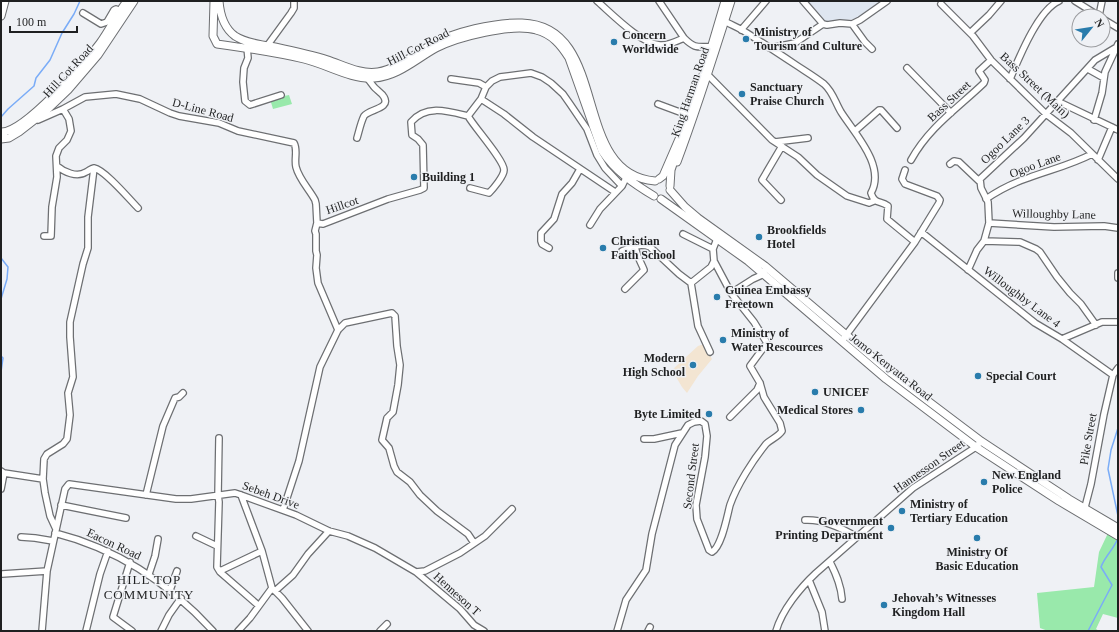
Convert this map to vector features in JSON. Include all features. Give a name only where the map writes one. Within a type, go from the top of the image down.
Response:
[{"type":"main road","points":[[1,16],[5,1]]},
{"type":"main road","name":"Hill Cot Road","points":[[1,140],[13,136],[32,122],[68,90],[98,55],[134,1]]},
{"type":"main road","points":[[214,1],[214,40],[217,44],[222,44],[228,41],[228,30],[221,15],[219,1]]},
{"type":"main road","name":"King Harman Road","points":[[670,188],[671,170],[674,161],[677,162],[706,73],[722,19],[725,1]]},
{"type":"main road","name":"King Harman Road","points":[[722,19],[731,1]]},
{"type":"main road","name":"Hill Cot Road","points":[[1,132],[8,131],[19,125],[60,90],[96,49],[125,2]]},
{"type":"main road","name":"Hill Cot Road","points":[[228,30],[242,40],[315,56],[358,70],[376,72],[397,66],[433,44],[459,33],[511,23],[536,24],[547,28],[560,37],[568,45],[575,57],[600,131],[613,158],[630,173],[643,179],[657,180]]},
{"type":"main road","points":[[213,33],[216,28],[220,27],[228,30]]},
{"type":"main road","name":"Hill Cot Road","points":[[222,44],[304,59],[356,76],[367,78],[385,76],[445,44],[467,36],[522,28],[535,29],[554,39],[563,48],[569,58],[602,151],[608,160],[626,178],[658,198]]},
{"type":"main road","name":"King Harman Road","points":[[657,180],[662,176],[691,117]]},
{"type":"main road","points":[[657,180],[664,180],[670,188],[668,195],[658,198],[651,189],[651,186],[657,180]]},
{"type":"main road","name":"Jomo Kenyatta Road","points":[[670,188],[685,207],[765,266],[844,339]]},
{"type":"main road","name":"Jomo Kenyatta Road","points":[[658,198],[744,258],[978,444],[1084,512],[1118,528]]},
{"type":"main road","name":"Jomo Kenyatta Road","points":[[1097,519],[1118,536]]},
{"type":"street","points":[[267,46],[291,13],[294,8],[294,1]]},
{"type":"street","points":[[597,1],[634,32],[651,42],[660,45],[669,44],[684,38]]},
{"type":"street","points":[[659,1],[684,38],[693,47],[714,47]]},
{"type":"street","points":[[741,30],[766,1]]},
{"type":"street","points":[[803,1],[823,24],[827,26],[840,23],[852,24],[887,1]]},
{"type":"street","points":[[970,33],[1001,1]]},
{"type":"street","points":[[1046,1],[1053,4]]},
{"type":"street","points":[[1010,79],[1033,31],[1053,4],[1059,1]]},
{"type":"street","points":[[1075,1],[1086,8]]},
{"type":"street","name":"Bass Street (Main)","points":[[941,4],[970,33],[991,60],[1010,79],[1046,114],[1071,133],[1118,179]]},
{"type":"street","points":[[83,13],[101,24],[107,22],[114,10],[116,9],[120,11]]},
{"type":"street","points":[[722,19],[822,82],[831,91],[840,110],[867,151],[876,177],[875,186],[871,193],[874,201]]},
{"type":"street","points":[[770,48],[795,43],[823,24]]},
{"type":"street","points":[[852,24],[872,49]]},
{"type":"street","points":[[1094,120],[1102,93],[1105,72],[1117,46]]},
{"type":"street","name":"Ogoo Lane 3","points":[[968,270],[977,250],[984,241],[989,223],[986,199],[981,188],[979,181],[980,179],[1024,138],[1095,60],[1117,46]]},
{"type":"street","points":[[247,48],[248,58],[244,68],[243,82],[245,101],[247,104],[250,105],[281,96]]},
{"type":"street","name":"Bass Street","points":[[911,160],[923,140],[954,109],[984,83],[979,71],[991,60]]},
{"type":"street","points":[[907,68],[951,113]]},
{"type":"street","points":[[1088,69],[1104,78]]},
{"type":"street","points":[[470,188],[489,193],[494,188],[504,170],[500,160],[472,124],[468,116],[481,99],[486,86],[500,77],[531,73],[551,83],[563,94],[587,129],[597,155],[605,168],[622,186]]},
{"type":"street","points":[[706,73],[755,124],[775,142],[798,157],[817,175],[847,196],[869,203],[874,201],[886,204],[888,206],[887,219],[915,242]]},
{"type":"street","points":[[357,138],[364,116],[382,107],[385,103],[385,99],[367,78]]},
{"type":"street","points":[[451,79],[479,83],[486,86]]},
{"type":"street","name":"D-Line Road","points":[[32,122],[85,97],[116,94],[140,99],[179,116],[218,123],[238,131],[294,143]]},
{"type":"street","points":[[481,99],[504,114],[533,137],[565,158],[580,170],[615,192]]},
{"type":"street","points":[[1057,101],[1115,129],[1098,160]]},
{"type":"street","points":[[658,104],[691,117]]},
{"type":"street","points":[[44,236],[51,236],[52,207],[57,177],[56,156],[59,148],[67,140],[71,130],[69,119],[63,108]]},
{"type":"street","name":"Hillcot","points":[[294,143],[296,147],[296,169],[315,200],[317,223],[323,224],[388,199],[424,188],[423,145],[412,135],[411,122],[421,113],[433,110],[448,111],[468,116]]},
{"type":"street","points":[[855,131],[879,110],[881,110],[898,128]]},
{"type":"street","points":[[775,142],[808,138]]},
{"type":"street","points":[[782,146],[762,180],[782,200]]},
{"type":"street","name":"Ogoo Lane","points":[[986,199],[998,191],[1066,166],[1092,154]]},
{"type":"street","points":[[950,164],[954,161],[959,162],[979,181]]},
{"type":"street","points":[[57,166],[62,170],[75,174],[81,174],[94,168]]},
{"type":"street","points":[[94,168],[110,179],[138,208]]},
{"type":"street","points":[[56,531],[47,505],[43,479],[44,456],[63,444],[67,439],[70,415],[68,393],[73,377],[70,322],[88,248],[88,217],[94,168]]},
{"type":"street","points":[[549,248],[542,244],[540,237],[554,219],[562,194],[572,183],[580,170]]},
{"type":"street","points":[[844,339],[915,242],[939,203],[940,200],[937,196],[905,184],[902,179],[905,170]]},
{"type":"street","points":[[590,225],[600,209],[622,186],[626,178]]},
{"type":"street","points":[[317,223],[315,231],[318,283],[338,330]]},
{"type":"street","name":"Willoughby Lane","points":[[989,223],[1054,227],[1104,226],[1118,228]]},
{"type":"street","name":"Willoughby Lane 4","points":[[921,232],[1035,323],[1113,375]]},
{"type":"street","points":[[683,234],[713,249]]},
{"type":"street","points":[[717,239],[713,249],[714,261],[731,293],[754,322],[767,343],[750,366],[760,383],[757,390],[730,417]]},
{"type":"street","points":[[984,241],[1020,242],[1036,249],[1040,252],[1057,277],[1081,304],[1096,325]]},
{"type":"street","points":[[622,251],[635,246],[645,245],[650,247],[691,283],[698,326],[710,352]]},
{"type":"street","points":[[625,289],[644,270],[636,253],[635,246]]},
{"type":"street","points":[[691,283],[711,267],[714,261]]},
{"type":"street","points":[[731,293],[764,274],[765,266]]},
{"type":"street","points":[[1118,273],[1118,278]]},
{"type":"street","points":[[283,510],[299,461],[320,367],[338,330],[345,324],[392,313],[395,316],[400,365],[393,412],[388,418],[382,440],[389,448],[397,472],[410,482],[420,495],[437,511],[468,534],[474,543]]},
{"type":"street","points":[[1062,340],[1102,322],[1118,322]]},
{"type":"street","name":"Pike Street","points":[[1084,512],[1113,375],[1118,368]]},
{"type":"street","name":"Second Street","points":[[617,631],[626,600],[646,570],[652,534],[675,445],[688,425],[694,422],[702,422],[706,428],[707,436],[705,457],[696,505],[697,519],[709,550],[712,552],[715,550],[724,529],[730,504],[741,482],[766,445],[771,439],[780,434],[782,428],[764,397],[760,383]]},
{"type":"street","points":[[146,495],[163,426],[175,398],[179,397],[183,393]]},
{"type":"street","points":[[644,439],[654,439],[682,433]]},
{"type":"street","points":[[219,438],[217,567],[233,584],[258,605]]},
{"type":"street","name":"Hannesson Street","points":[[776,631],[782,614],[809,580],[913,488],[978,444]]},
{"type":"street","points":[[1,489],[3,472],[43,479]]},
{"type":"street","name":"Sebeh Drive","points":[[42,631],[47,571],[65,488],[69,484],[176,499],[191,499],[235,493],[283,510],[329,531],[348,536],[375,548],[416,572]]},
{"type":"street","points":[[241,495],[262,551],[273,590],[286,603],[308,631]]},
{"type":"street","points":[[61,505],[126,518]]},
{"type":"street","points":[[416,572],[433,568],[460,553],[485,536],[512,509]]},
{"type":"street","points":[[805,520],[815,520],[845,530],[857,536]]},
{"type":"street","name":"Eacon Road","points":[[56,531],[83,540],[108,551],[149,574],[181,598],[213,631]]},
{"type":"street","points":[[238,631],[250,618],[258,605],[273,590],[293,575],[308,554],[329,531]]},
{"type":"street","points":[[196,536],[218,546]]},
{"type":"street","points":[[21,537],[53,541]]},
{"type":"street","points":[[149,574],[155,556],[158,539]]},
{"type":"street","points":[[86,631],[100,574],[108,551]]},
{"type":"street","points":[[220,571],[262,551]]},
{"type":"street","points":[[130,562],[113,617],[131,631]]},
{"type":"street","points":[[830,562],[838,578],[842,599]]},
{"type":"street","points":[[2,574],[47,571]]},
{"type":"street","points":[[170,590],[178,571]]},
{"type":"street","name":"Henneson T","points":[[416,572],[460,608],[474,625],[484,631]]},
{"type":"street","points":[[809,580],[822,612],[825,631]]},
{"type":"street","points":[[160,631],[181,598]]},
{"type":"street","points":[[380,631],[387,624]]},
{"type":"shaded area","points":[[807,1],[884,1],[861,18],[825,23]]},
{"type":"shaded area","name":"Modern High School","points":[[704,344],[712,359],[698,376],[687,393],[672,370],[698,346]]},
{"type":"green space","points":[[289,95],[292,104],[273,109],[270,99]]},
{"type":"green space","points":[[1109,531],[1118,537],[1118,618],[1103,614],[1096,629],[1099,631],[1048,631],[1040,628],[1037,593],[1094,587],[1099,552]]},
{"type":"waterway","points":[[1,117],[34,86],[36,78],[50,60],[62,33],[80,1]]},
{"type":"waterway","points":[[1,258],[8,267],[7,279],[1,299]]},
{"type":"waterway","points":[[1,356],[3,358],[1,372]]},
{"type":"waterway","points":[[1118,428],[1111,450],[1108,469],[1118,516]]},
{"type":"waterway","points":[[1088,631],[1112,585],[1101,567],[1118,538]]},
{"type":"place","name":"Ministry of Tourism and Culture","points":[[746,39]]},
{"type":"place","name":"Concern Worldwide","points":[[614,42]]},
{"type":"place","name":"Sanctuary Praise Church","points":[[742,94]]},
{"type":"place","name":"Building 1","points":[[414,177]]},
{"type":"place","name":"Brookfields Hotel","points":[[759,237]]},
{"type":"place","name":"Christian Faith School","points":[[603,248]]},
{"type":"place","name":"Guinea Embassy Freetown","points":[[717,297]]},
{"type":"place","name":"Ministry of Water Rescources","points":[[723,340]]},
{"type":"place","name":"Modern High School","points":[[693,365]]},
{"type":"place","name":"Special Court","points":[[978,376]]},
{"type":"place","name":"UNICEF","points":[[815,392]]},
{"type":"place","name":"Medical Stores","points":[[861,410]]},
{"type":"place","name":"Byte Limited","points":[[709,414]]},
{"type":"place","name":"New England Police","points":[[984,482]]},
{"type":"place","name":"Ministry of Tertiary Education","points":[[902,511]]},
{"type":"place","name":"Government Printing Department","points":[[891,528]]},
{"type":"place","name":"Ministry Of Basic Education","points":[[977,538]]},
{"type":"place","name":"Jehovah’s Witnesses Kingdom Hall","points":[[884,605]]},
{"type":"district","name":"HILL TOP COMMUNITY","points":[[149,586]]}]
